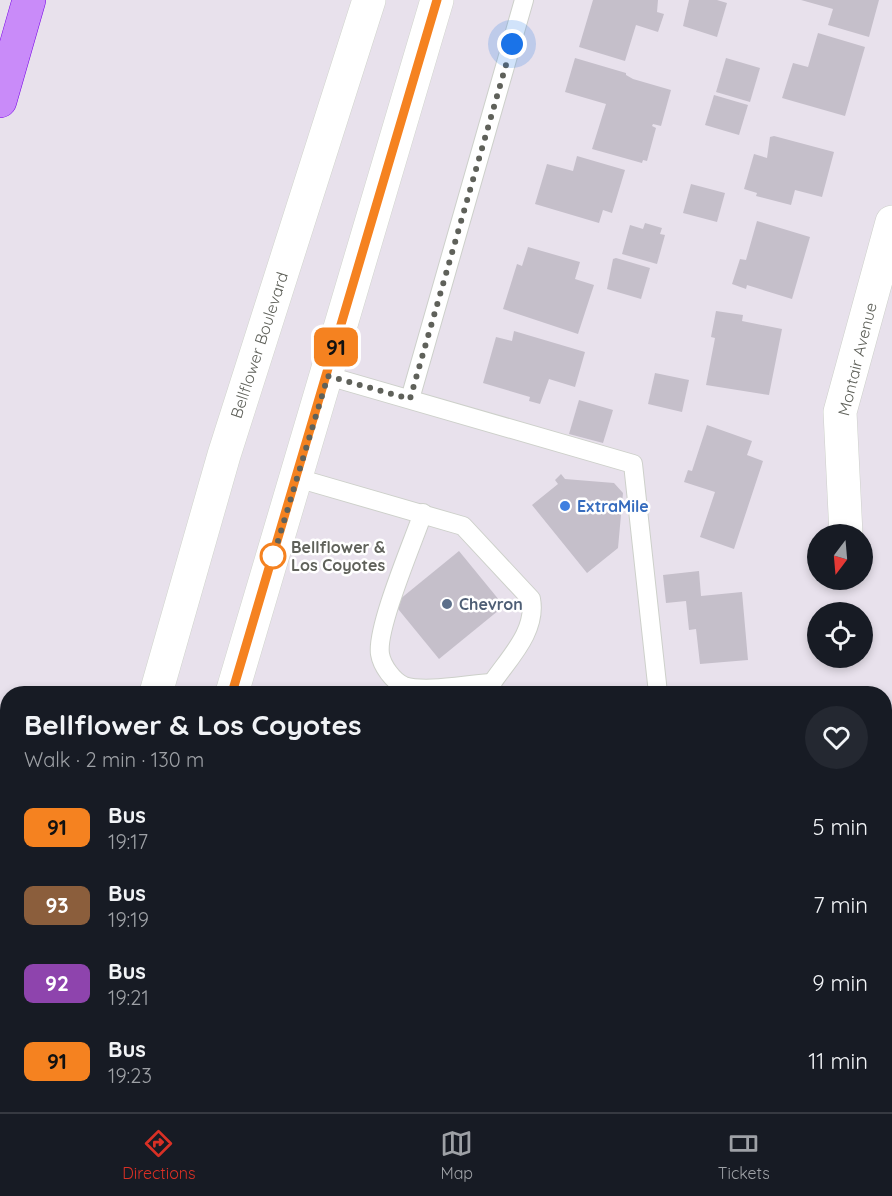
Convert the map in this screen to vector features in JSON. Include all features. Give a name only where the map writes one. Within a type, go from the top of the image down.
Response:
[{"type":"highway","points":[[0,101],[29,0]]},
{"type":"main road","name":"Bellflower Boulevard","points":[[158,686],[224,455],[369,0]]},
{"type":"main road","points":[[234,686],[328,376],[437,0]]},
{"type":"main road","name":"Montair Avenue","points":[[846,524],[840,412],[892,222]]},
{"type":"lane","points":[[410,399],[524,0]]},
{"type":"lane","points":[[328,376],[633,464],[657,686]]},
{"type":"lane","points":[[297,478],[463,526],[531,598],[533,611],[519,647],[493,686]]},
{"type":"lane","points":[[405,686],[396,681],[380,654],[381,632],[423,513]]},
{"type":"building","points":[[593,0],[658,0],[657,12],[664,14],[658,32],[636,25],[625,61],[579,47]]},
{"type":"building","points":[[689,0],[717,0],[727,3],[717,37],[683,26]]},
{"type":"building","points":[[801,0],[879,0],[869,37],[828,25],[833,9]]},
{"type":"building","points":[[818,33],[865,47],[845,116],[782,98],[793,63],[808,67]]},
{"type":"building","points":[[575,58],[626,73],[633,79],[671,90],[661,126],[653,124],[652,126],[656,128],[647,161],[643,160],[642,163],[592,149],[606,104],[565,92]]},
{"type":"building","points":[[726,58],[760,68],[750,102],[716,92]]},
{"type":"building","points":[[714,95],[748,105],[739,135],[705,125]]},
{"type":"building","points":[[774,136],[834,152],[822,197],[795,190],[791,205],[756,196],[757,193],[744,189],[754,154],[767,158],[770,137]]},
{"type":"building","points":[[577,156],[625,170],[612,213],[603,210],[599,223],[535,204],[547,164],[573,171]]},
{"type":"building","points":[[691,184],[725,193],[717,222],[683,213]]},
{"type":"building","points":[[757,221],[810,237],[792,299],[747,285],[746,289],[732,284],[740,259],[746,260]]},
{"type":"building","points":[[645,223],[662,228],[660,234],[665,235],[657,264],[622,254],[630,225],[643,229]]},
{"type":"building","points":[[528,247],[580,262],[575,279],[594,285],[578,334],[503,309],[517,264],[522,266]]},
{"type":"building","points":[[613,259],[650,268],[641,299],[607,289]]},
{"type":"building","points":[[716,311],[743,315],[742,321],[782,329],[769,395],[706,385],[715,338],[711,337]]},
{"type":"building","points":[[514,331],[585,352],[575,387],[549,379],[540,404],[529,401],[530,397],[483,383],[496,337],[512,341]]},
{"type":"building","points":[[655,373],[689,380],[682,412],[648,404]]},
{"type":"building","points":[[579,400],[613,410],[603,443],[569,434]]},
{"type":"building","points":[[707,425],[752,441],[747,455],[763,461],[734,549],[700,537],[715,492],[684,482],[688,470],[692,471]]},
{"type":"building","points":[[561,474],[565,479],[614,483],[623,493],[618,548],[587,573],[532,505],[558,484],[555,480]]},
{"type":"building","points":[[459,551],[504,606],[439,659],[394,604]]},
{"type":"building","points":[[699,571],[701,596],[742,592],[748,660],[700,664],[696,629],[689,630],[686,601],[666,603],[663,575]]},
{"type":"bus line","name":"91","points":[[234,686],[328,376],[437,0]]},
{"type":"place","name":"ExtraMile","points":[[565,506]]},
{"type":"place","name":"Bellflower & Los Coyotes","points":[[273,556]]},
{"type":"place","name":"Chevron","points":[[447,604]]},
{"type":"route","points":[[273,556],[271,564],[328,376],[410,399],[512,44]]}]
